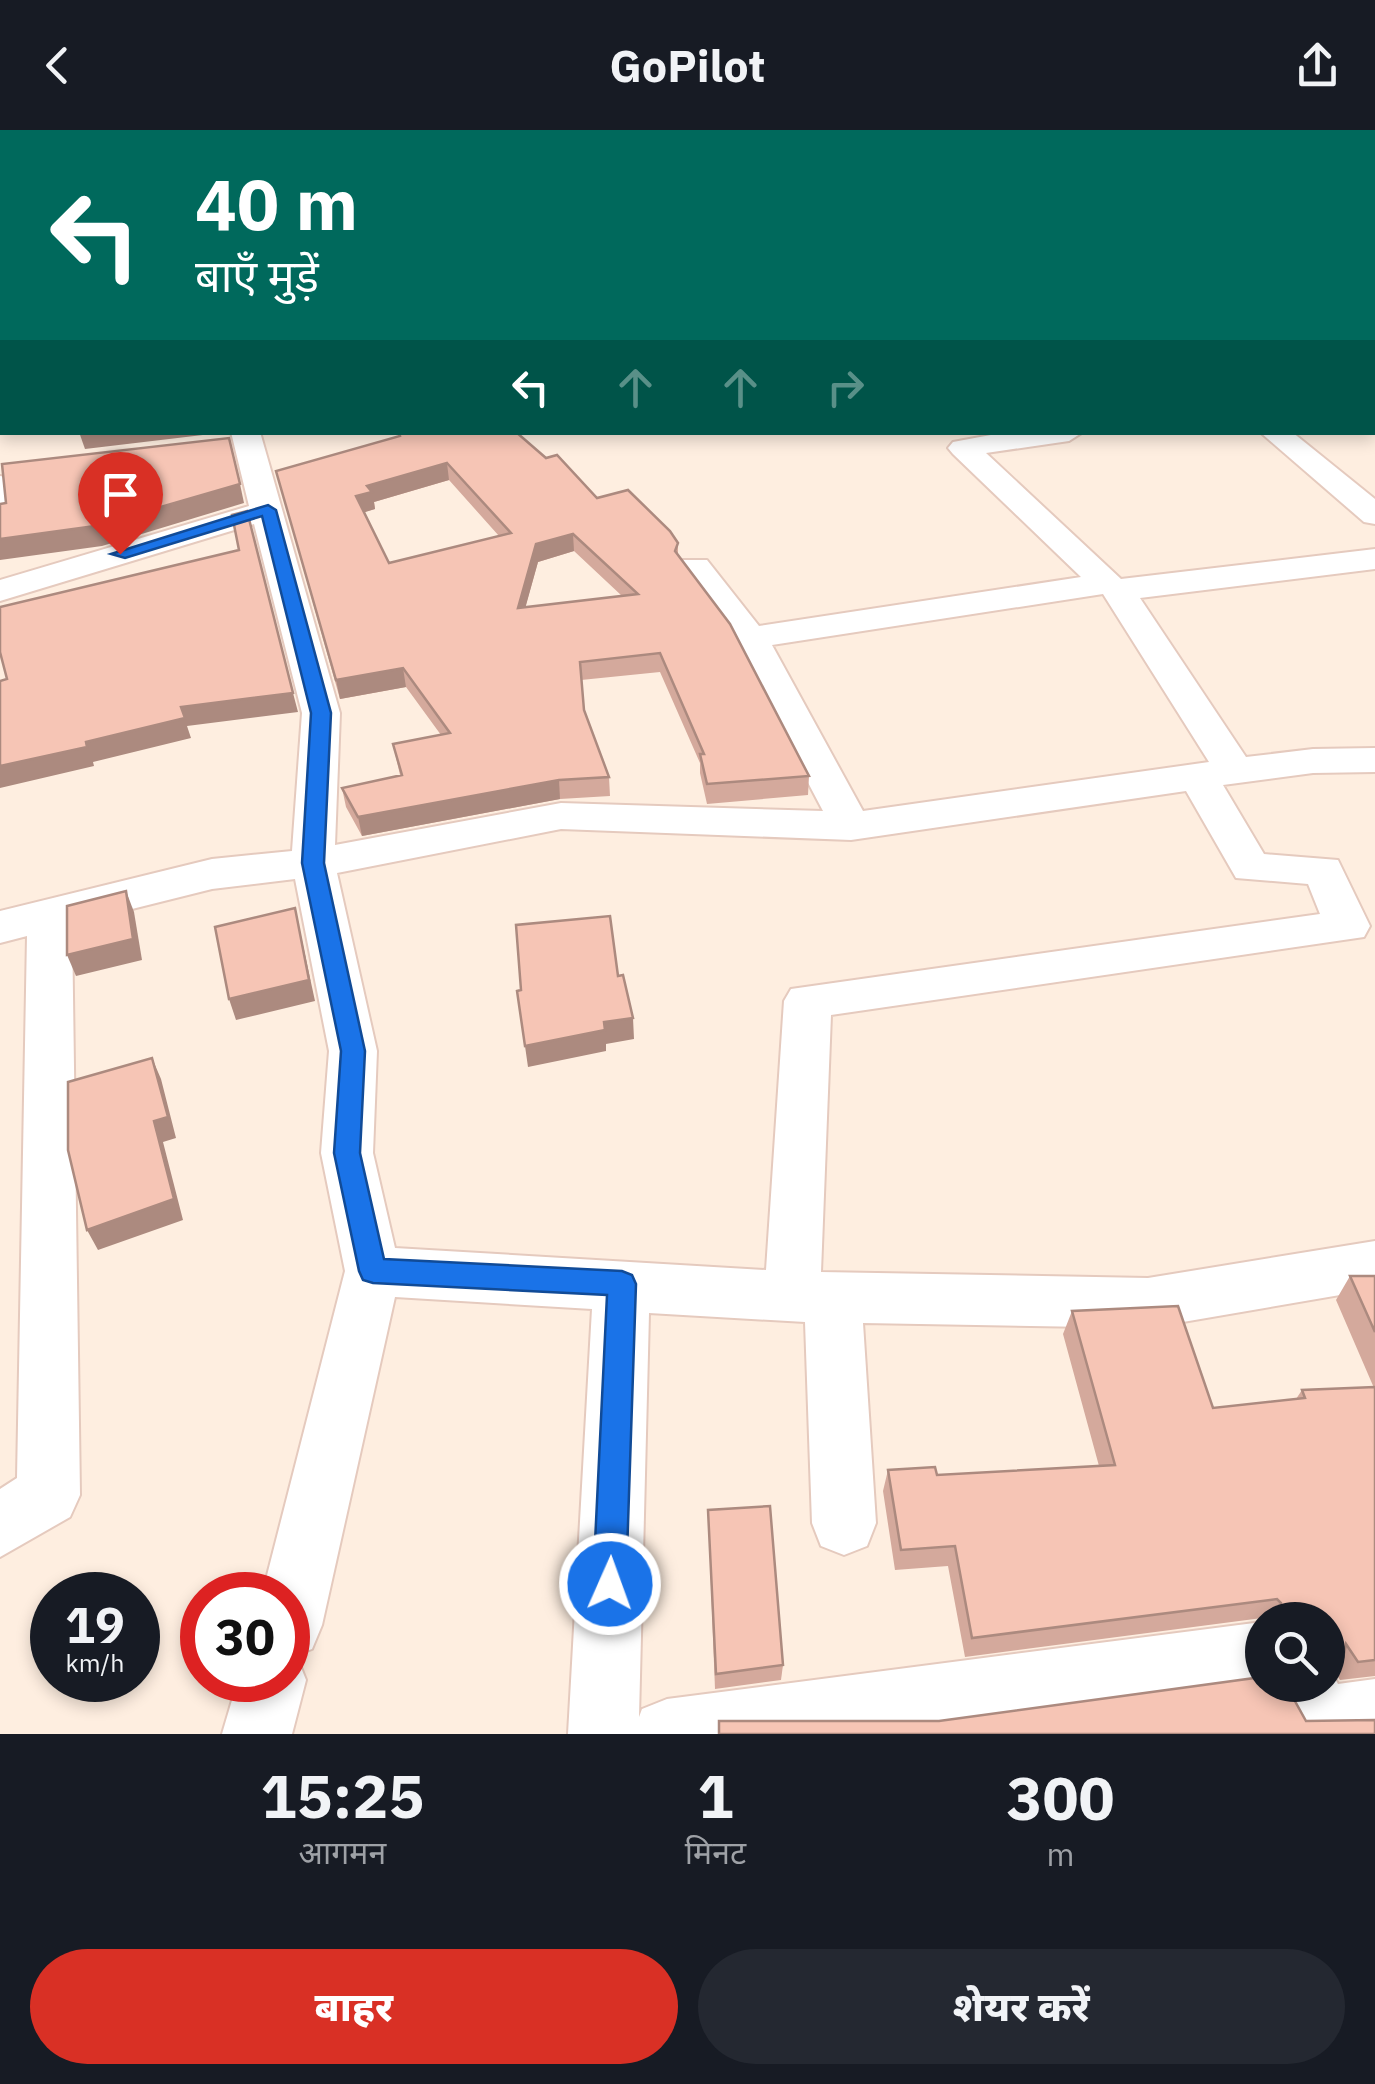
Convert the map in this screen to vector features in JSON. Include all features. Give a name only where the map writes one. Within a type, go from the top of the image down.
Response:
[{"type":"street","points":[[959,440],[1028,435]]},
{"type":"street","points":[[1278,435],[1375,515]]},
{"type":"street","points":[[750,638],[1107,582],[959,440]]},
{"type":"street","points":[[0,591],[254,464],[321,713],[313,863],[353,1051],[347,1153],[373,1271],[301,1572]]},
{"type":"street","points":[[844,1523],[813,1297],[808,1001],[1361,939],[1322,870],[1251,868],[1216,774],[1118,590],[1375,559]]},
{"type":"street","points":[[695,567],[750,638],[851,826]]},
{"type":"street","points":[[0,1525],[48,1494],[25,921],[212,874],[313,863],[561,816],[851,826],[1312,761],[1375,760]]},
{"type":"street","points":[[373,1271],[813,1297],[1148,1303],[1375,1266]]},
{"type":"street","points":[[604,1734],[622,1284]]},
{"type":"street","points":[[667,1734],[1245,1658]]},
{"type":"street","points":[[258,1734],[266,1702]]},
{"type":"street","points":[[1309,1702],[1320,1721],[1375,1714]]},
{"type":"building","points":[[400,435],[519,435],[546,458],[557,455],[597,498],[628,490],[670,531],[678,543],[675,551],[730,624],[809,776],[707,784],[700,754],[704,754],[660,653],[580,662],[584,710],[609,777],[559,780],[358,817],[342,788],[402,775],[393,744],[450,733],[403,668],[336,680],[276,471]],"holes":[[[447,463],[511,533],[389,563],[356,496],[372,492],[367,486]],[[573,534],[638,594],[518,608],[536,544]]]},
{"type":"building","points":[[229,438],[240,484],[95,526],[0,539],[0,504],[6,503],[2,464]]},
{"type":"building","points":[[247,511],[293,693],[181,707],[185,718],[86,742],[87,747],[0,766],[0,681],[7,679],[0,652],[0,607],[239,550],[232,515]]},
{"type":"building","points":[[126,891],[133,939],[67,955],[67,906]]},
{"type":"building","points":[[295,908],[309,980],[229,999],[215,927]]},
{"type":"building","points":[[610,916],[618,976],[623,975],[633,1018],[604,1022],[605,1030],[525,1046],[517,991],[521,990],[516,925]]},
{"type":"building","points":[[152,1058],[168,1117],[154,1121],[174,1199],[87,1230],[68,1150],[68,1082]]},
{"type":"building","points":[[1350,1276],[1375,1276],[1375,1332]]},
{"type":"building","points":[[1178,1306],[1213,1408],[1305,1398],[1302,1390],[1375,1387],[1375,1660],[1358,1662],[1346,1644],[1345,1649],[1345,1602],[1245,1602],[972,1638],[955,1546],[901,1550],[888,1470],[935,1467],[937,1475],[1115,1465],[1072,1311]]},
{"type":"building","points":[[770,1506],[783,1665],[716,1674],[708,1510]]},
{"type":"building","points":[[1245,1679],[1245,1702],[1295,1702],[1306,1721],[1375,1720],[1375,1734],[719,1734],[719,1721],[939,1721]]},
{"type":"route","points":[[120,554],[268,510],[321,713],[313,863],[353,1051],[347,1153],[373,1271],[622,1284],[610,1584]]}]
